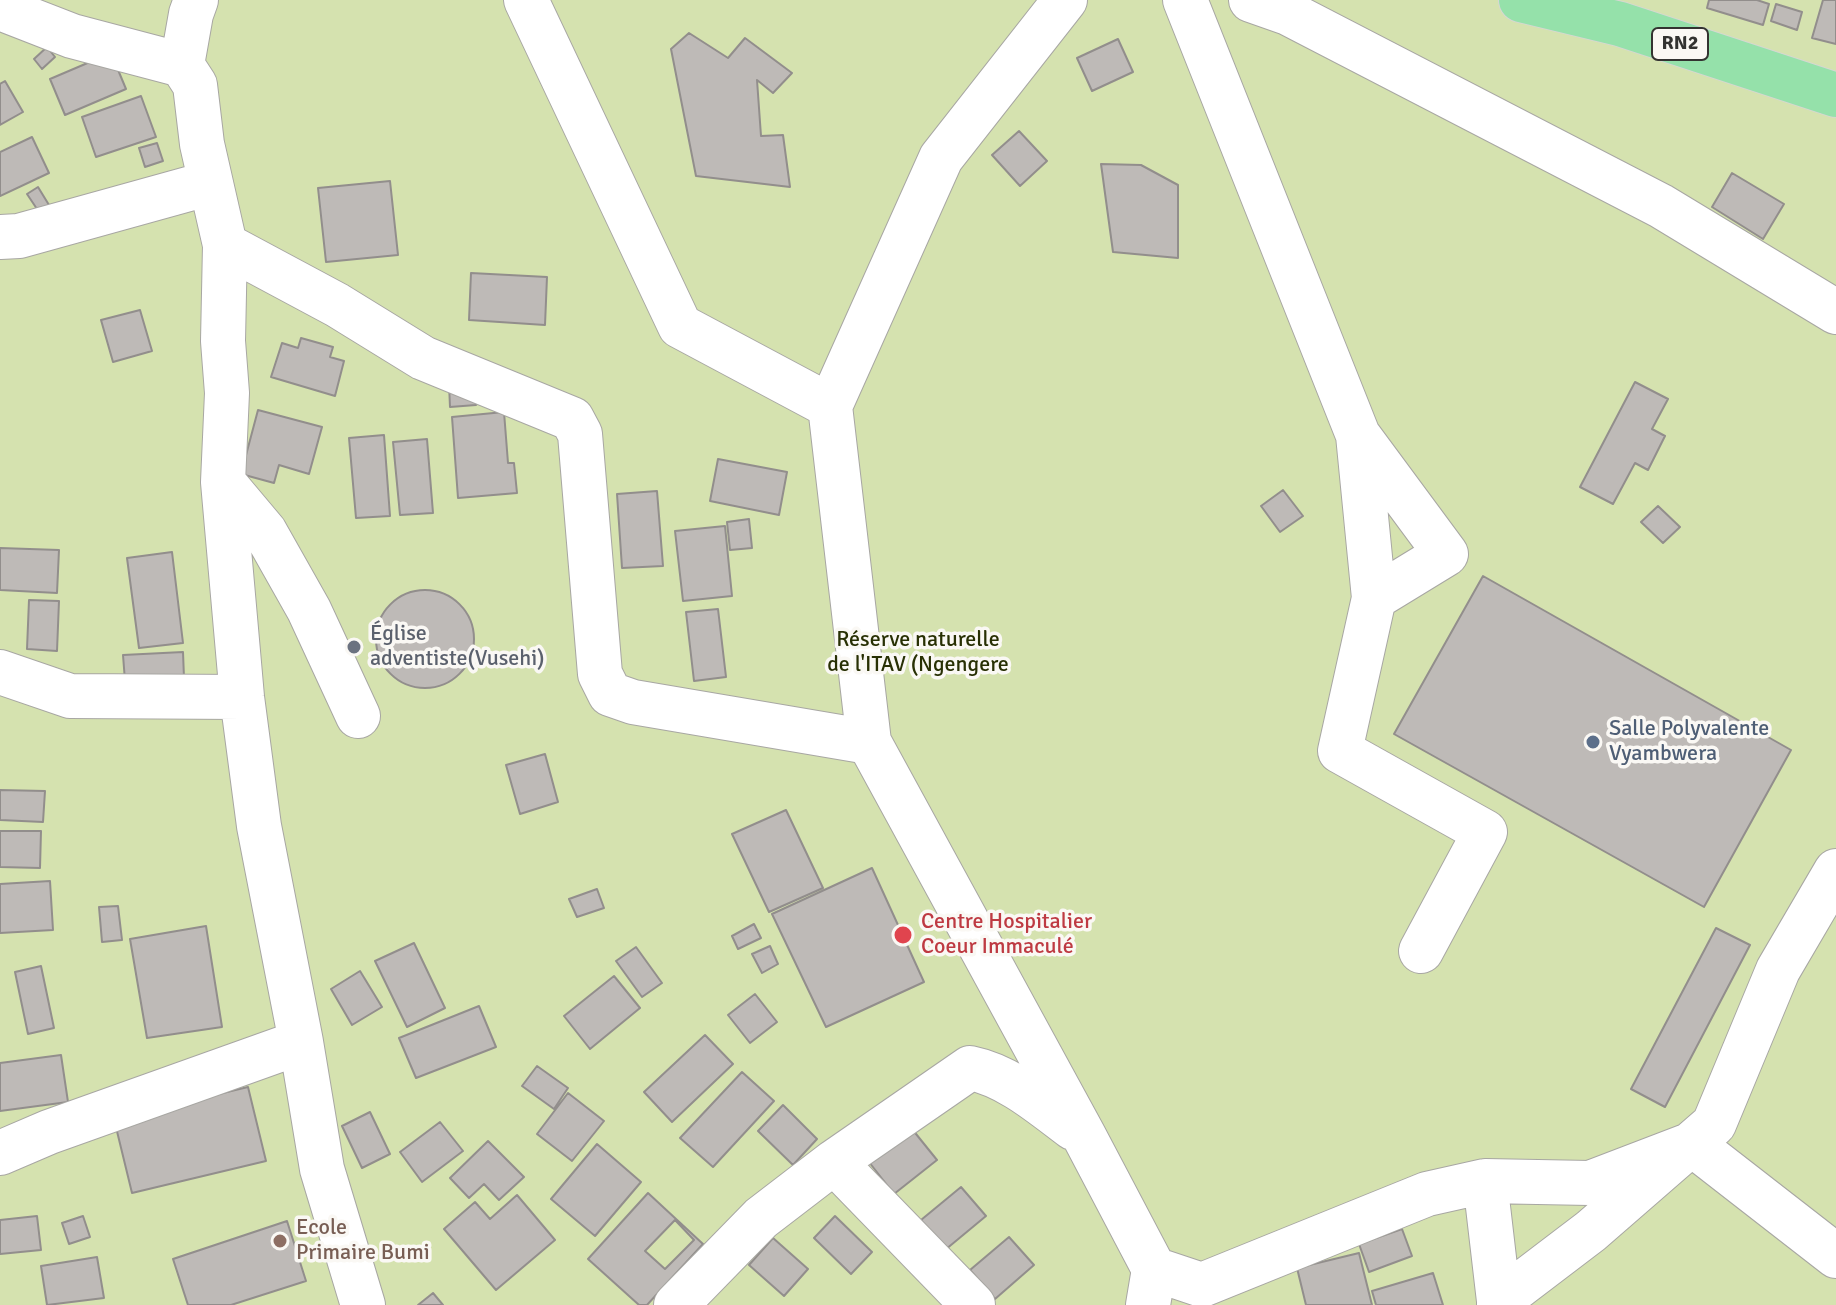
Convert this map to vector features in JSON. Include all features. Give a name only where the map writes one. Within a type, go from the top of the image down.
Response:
[{"type":"highway","name":"RN2","points":[[1521,0],[1627,12],[1836,95]]},
{"type":"street","points":[[182,65],[196,0]]},
{"type":"street","points":[[526,0],[680,326],[830,406]]},
{"type":"street","points":[[1065,0],[941,158],[830,406],[869,742],[1084,1136],[1151,1287],[1202,1285],[1427,1194],[1485,1181],[1590,1183],[1692,1144]]},
{"type":"street","points":[[1185,0],[1358,435],[1446,554],[1374,598]]},
{"type":"street","points":[[1251,0],[1288,13],[1661,206],[1836,312]]},
{"type":"street","points":[[0,8],[72,36],[182,65],[195,85],[202,144],[225,245],[223,341],[227,393],[223,482],[242,697],[259,826],[322,1169],[363,1305]]},
{"type":"street","points":[[0,237],[19,236],[210,183]]},
{"type":"street","points":[[225,245],[337,305],[423,358],[572,419],[580,434],[600,674],[610,694],[633,702],[869,742]]},
{"type":"street","points":[[1358,435],[1374,598],[1340,751],[1485,832],[1421,951]]},
{"type":"street","points":[[223,482],[265,532],[309,610],[358,716]]},
{"type":"street","points":[[0,672],[70,696],[242,697]]},
{"type":"street","points":[[1499,1303],[1591,1231],[1714,1124],[1778,970],[1836,871]]},
{"type":"street","points":[[0,1153],[92,1116],[301,1042]]},
{"type":"street","points":[[676,1305],[761,1218],[834,1162],[970,1068],[991,1072],[1084,1136]]},
{"type":"street","points":[[1692,1144],[1836,1256]]},
{"type":"street","points":[[834,1162],[973,1305]]},
{"type":"street","points":[[1485,1181],[1499,1303]]},
{"type":"green space","name":"Réserve naturelle de l'ITAV (Ngengere","points":[[0,0],[1836,0],[1836,1305],[0,1305]]},
{"type":"building","points":[[1709,0],[1757,0],[1769,4],[1763,25],[1707,8]]},
{"type":"building","points":[[1823,0],[1836,0],[1836,44],[1812,38]]},
{"type":"building","points":[[1776,4],[1802,12],[1797,30],[1771,21]]},
{"type":"building","points":[[689,33],[728,58],[745,38],[792,73],[773,93],[757,80],[761,136],[783,135],[790,187],[696,176],[671,49]]},
{"type":"building","points":[[1118,39],[1133,72],[1092,91],[1077,58]]},
{"type":"building","points":[[47,47],[55,57],[42,69],[34,59]]},
{"type":"building","points":[[111,53],[126,89],[65,115],[50,79]]},
{"type":"building","points":[[5,81],[23,112],[0,125],[0,84]]},
{"type":"building","points":[[141,96],[156,137],[96,157],[82,117]]},
{"type":"building","points":[[1019,131],[1047,161],[1020,186],[992,155]]},
{"type":"building","points":[[32,137],[49,173],[0,196],[0,152]]},
{"type":"building","points":[[157,143],[163,161],[145,167],[139,148]]},
{"type":"building","points":[[1101,164],[1141,165],[1178,185],[1178,258],[1113,252]]},
{"type":"building","points":[[1732,173],[1784,204],[1763,239],[1712,207]]},
{"type":"building","points":[[390,181],[398,255],[326,262],[318,188]]},
{"type":"building","points":[[38,187],[49,205],[39,212],[27,194]]},
{"type":"building","points":[[471,273],[547,277],[545,325],[469,320]]},
{"type":"building","points":[[140,310],[152,351],[113,362],[101,320]]},
{"type":"building","points":[[301,338],[333,347],[330,357],[344,361],[335,396],[271,377],[282,343],[298,348]]},
{"type":"building","points":[[1635,382],[1668,399],[1652,429],[1665,436],[1648,470],[1635,463],[1613,504],[1580,487]]},
{"type":"building","points":[[474,383],[476,405],[450,407],[449,384]]},
{"type":"building","points":[[258,410],[322,427],[309,474],[279,465],[274,483],[241,474]]},
{"type":"building","points":[[504,412],[508,463],[514,463],[517,493],[458,498],[452,417]]},
{"type":"building","points":[[384,435],[390,516],[356,518],[349,438]]},
{"type":"building","points":[[427,439],[433,513],[400,515],[393,442]]},
{"type":"building","points":[[718,459],[787,472],[779,515],[710,501]]},
{"type":"building","points":[[1283,490],[1303,516],[1280,532],[1261,506]]},
{"type":"building","points":[[657,491],[663,566],[622,568],[617,494]]},
{"type":"building","points":[[1658,506],[1680,527],[1663,543],[1641,522]]},
{"type":"building","points":[[749,519],[752,548],[730,550],[727,522]]},
{"type":"building","points":[[725,526],[732,596],[683,601],[675,531]]},
{"type":"building","points":[[0,548],[59,550],[57,593],[0,590]]},
{"type":"building","points":[[172,552],[183,643],[139,648],[127,558]]},
{"type":"building","name":"Salle Polyvalente Vyambwera","points":[[1483,576],[1791,750],[1704,907],[1394,734]]},
{"type":"building","points":[[425,590],[444,594],[460,604],[470,620],[474,639],[470,658],[460,674],[444,684],[425,688],[406,684],[390,674],[380,658],[376,639],[380,620],[390,604],[406,594]]},
{"type":"building","points":[[29,600],[59,601],[57,651],[27,649]]},
{"type":"building","points":[[718,609],[726,677],[694,681],[686,612]]},
{"type":"building","points":[[183,652],[184,678],[125,681],[123,655]]},
{"type":"building","points":[[545,754],[558,802],[520,814],[506,765]]},
{"type":"building","points":[[0,790],[45,791],[43,822],[0,820]]},
{"type":"building","points":[[786,810],[823,888],[769,912],[732,834]]},
{"type":"building","points":[[0,831],[41,831],[40,868],[0,867]]},
{"type":"building","points":[[872,868],[924,982],[826,1027],[772,914]]},
{"type":"building","points":[[50,881],[53,930],[0,933],[0,884]]},
{"type":"building","points":[[597,889],[604,908],[577,917],[569,899]]},
{"type":"building","points":[[118,906],[122,940],[102,942],[99,907]]},
{"type":"building","points":[[754,924],[761,938],[738,949],[732,936]]},
{"type":"building","points":[[206,926],[222,1027],[147,1038],[130,939]]},
{"type":"building","points":[[1716,928],[1750,945],[1665,1107],[1631,1089]]},
{"type":"building","points":[[414,943],[445,1008],[407,1027],[375,961]]},
{"type":"building","points":[[770,946],[778,964],[762,973],[752,954]]},
{"type":"building","points":[[636,947],[662,983],[642,997],[616,961]]},
{"type":"building","points":[[41,966],[54,1028],[28,1034],[15,972]]},
{"type":"building","points":[[360,971],[382,1007],[352,1025],[331,989]]},
{"type":"building","points":[[614,976],[640,1008],[590,1049],[564,1016]]},
{"type":"building","points":[[755,994],[777,1022],[750,1043],[728,1015]]},
{"type":"building","points":[[479,1006],[496,1047],[416,1078],[399,1038]]},
{"type":"building","points":[[705,1035],[733,1064],[672,1122],[644,1092]]},
{"type":"building","points":[[61,1055],[68,1102],[0,1111],[0,1063]]},
{"type":"building","points":[[537,1066],[568,1088],[554,1109],[522,1086]]},
{"type":"building","points":[[742,1072],[774,1101],[713,1167],[680,1138]]},
{"type":"building","points":[[248,1087],[266,1161],[132,1193],[114,1119]]},
{"type":"building","points":[[568,1093],[604,1121],[572,1161],[537,1134]]},
{"type":"building","points":[[783,1105],[817,1139],[793,1165],[758,1131]]},
{"type":"building","points":[[370,1112],[390,1154],[362,1168],[342,1126]]},
{"type":"building","points":[[440,1122],[463,1151],[422,1182],[400,1152]]},
{"type":"building","points":[[912,1129],[937,1160],[894,1194],[869,1162]]},
{"type":"building","points":[[488,1141],[524,1177],[499,1200],[484,1184],[469,1198],[450,1178]]},
{"type":"building","points":[[597,1144],[641,1182],[595,1236],[551,1199]]},
{"type":"building","points":[[961,1187],[986,1216],[945,1250],[921,1220]]},
{"type":"building","points":[[648,1193],[703,1244],[647,1305],[639,1305],[588,1259]]},
{"type":"building","points":[[517,1195],[555,1240],[496,1290],[444,1229],[475,1202],[490,1219]]},
{"type":"building","points":[[37,1216],[41,1250],[0,1254],[0,1220]]},
{"type":"building","points":[[83,1216],[90,1237],[69,1244],[62,1223]]},
{"type":"building","points":[[835,1216],[872,1252],[851,1274],[814,1238]]},
{"type":"building","points":[[675,1220],[694,1240],[665,1269],[645,1251]]},
{"type":"building","points":[[287,1221],[306,1281],[231,1305],[188,1305],[173,1259]]},
{"type":"building","points":[[1402,1229],[1412,1256],[1369,1272],[1359,1244]]},
{"type":"building","points":[[1009,1237],[1034,1265],[995,1299],[970,1270]]},
{"type":"building","points":[[773,1238],[808,1269],[784,1296],[749,1265]]},
{"type":"building","points":[[1359,1253],[1372,1305],[1306,1305],[1297,1268]]},
{"type":"building","points":[[97,1257],[104,1298],[47,1305],[41,1266]]},
{"type":"building","points":[[1433,1273],[1443,1305],[1376,1305],[1372,1291]]},
{"type":"building","points":[[433,1293],[443,1305],[418,1305]]},
{"type":"place","name":"Église adventiste(Vusehi)","points":[[354,647]]},
{"type":"place","name":"Salle Polyvalente Vyambwera","points":[[1593,742]]},
{"type":"place","name":"Centre Hospitalier Coeur Immaculé","points":[[903,935]]},
{"type":"place","name":"Ecole Primaire Bumi","points":[[280,1241]]}]
